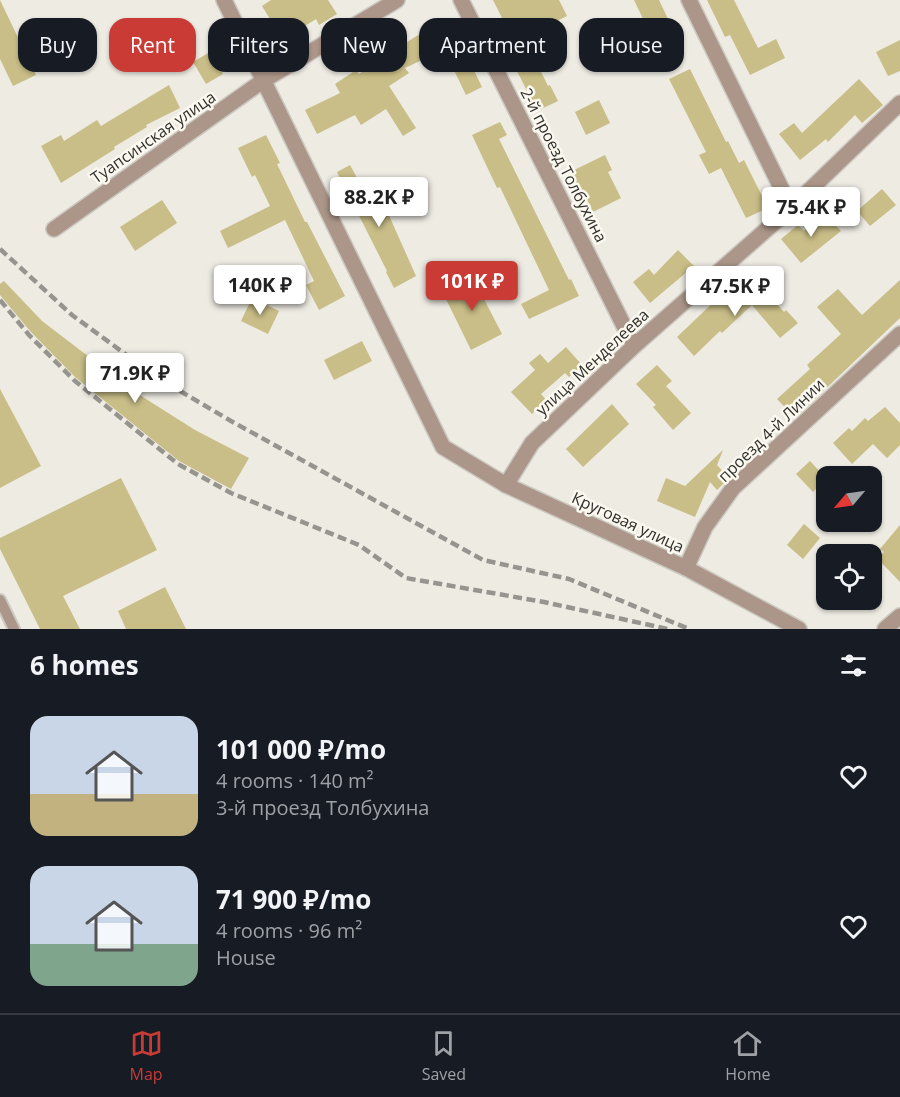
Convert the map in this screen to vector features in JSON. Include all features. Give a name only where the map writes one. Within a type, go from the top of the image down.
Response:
[{"type":"street","points":[[224,0],[264,81]]},
{"type":"street","name":"Туапсинская улица","points":[[54,230],[264,81],[397,0]]},
{"type":"street","name":"2-й проезд Толбухина","points":[[461,0],[634,346]]},
{"type":"street","points":[[689,0],[791,208]]},
{"type":"street","name":"Круговая улица","points":[[264,81],[443,447],[506,485],[686,568],[799,629]]},
{"type":"street","name":"улица Менделеева","points":[[506,485],[532,443],[634,346],[791,208],[900,103]]},
{"type":"street","name":"проезд 4-й Линии","points":[[686,568],[705,527],[733,488],[900,334]]},
{"type":"lane","points":[[0,600],[9,628]]},
{"type":"building","points":[[0,0],[18,38],[18,72],[35,72],[36,75],[13,86],[0,59]]},
{"type":"building","points":[[271,0],[328,0],[337,14],[330,18],[321,18],[319,25],[316,19],[309,23],[309,18],[269,18],[262,6]]},
{"type":"building","points":[[493,0],[559,0],[567,16],[563,18],[502,18]]},
{"type":"building","points":[[634,0],[659,0],[668,18],[643,18]]},
{"type":"building","points":[[707,0],[734,0],[758,48],[776,39],[785,58],[750,75],[730,35],[725,37]]},
{"type":"building","points":[[419,35],[419,61],[407,67],[407,42]]},
{"type":"building","points":[[900,40],[900,71],[888,76],[876,52]]},
{"type":"building","points":[[208,53],[208,72],[222,72],[223,74],[206,84],[196,67],[196,60]]},
{"type":"building","points":[[690,69],[726,142],[728,141],[739,163],[744,160],[768,208],[746,218],[721,168],[709,174],[699,155],[706,152],[669,79]]},
{"type":"building","points":[[407,70],[409,73],[389,86],[416,128],[403,136],[386,109],[361,125],[355,115],[317,134],[305,110],[340,93],[335,84],[353,72],[359,74]]},
{"type":"building","points":[[455,72],[475,72],[482,87],[466,95]]},
{"type":"building","points":[[518,72],[541,72],[558,101],[537,111]]},
{"type":"building","points":[[859,79],[883,105],[862,123],[855,115],[828,142],[826,139],[800,160],[779,134],[794,123],[802,133]]},
{"type":"building","points":[[169,85],[180,108],[146,125],[147,127],[114,147],[115,149],[61,183],[41,146],[61,135],[64,141],[97,120],[101,126]]},
{"type":"building","points":[[599,100],[610,123],[586,135],[575,112]]},
{"type":"building","points":[[500,122],[507,135],[499,139],[579,296],[529,319],[521,304],[549,290],[500,187],[497,188],[472,135]]},
{"type":"building","points":[[266,135],[280,163],[277,164],[305,222],[345,296],[319,310],[306,285],[314,281],[285,220],[228,248],[220,231],[270,206],[255,175],[252,177],[238,148]]},
{"type":"building","points":[[605,155],[612,170],[608,172],[621,198],[593,212],[570,172]]},
{"type":"building","points":[[350,165],[362,187],[369,183],[384,213],[387,211],[416,276],[394,288],[337,172]]},
{"type":"building","points":[[882,189],[896,205],[870,226],[857,211]]},
{"type":"building","points":[[162,200],[177,223],[135,251],[120,227]]},
{"type":"building","points":[[824,213],[841,231],[801,263],[781,239],[798,225],[804,231]]},
{"type":"building","points":[[678,250],[694,266],[650,303],[633,282],[649,269],[654,275]]},
{"type":"building","points":[[469,270],[502,334],[471,350],[443,293],[459,285],[455,277]]},
{"type":"building","points":[[755,279],[784,312],[786,310],[798,323],[780,338],[752,305],[694,356],[677,337],[720,296],[727,304]]},
{"type":"building","points":[[900,280],[900,318],[795,418],[777,399],[810,369],[807,365],[841,334],[817,307],[838,289],[862,315]]},
{"type":"building","points":[[4,281],[42,321],[135,392],[195,430],[249,458],[231,489],[179,461],[75,377],[30,331],[0,295],[0,284]]},
{"type":"building","points":[[252,298],[279,311],[268,334],[241,321]]},
{"type":"building","points":[[362,341],[372,361],[334,380],[324,360]]},
{"type":"building","points":[[566,347],[582,365],[569,377],[565,373],[541,394],[547,401],[532,414],[511,392],[535,370],[529,363],[540,354],[548,363]]},
{"type":"building","points":[[657,365],[672,381],[666,386],[691,413],[673,430],[653,407],[656,405],[636,384]]},
{"type":"building","points":[[0,389],[41,466],[0,488]]},
{"type":"building","points":[[612,404],[629,424],[583,467],[566,449]]},
{"type":"building","points":[[885,407],[900,423],[900,445],[887,458],[873,444],[852,464],[833,443],[849,428],[852,431],[865,418],[868,421]]},
{"type":"building","points":[[723,450],[717,465],[729,478],[717,490],[710,482],[695,517],[657,501],[666,478],[685,486]]},
{"type":"building","points":[[810,461],[816,467],[816,489],[813,492],[796,474]]},
{"type":"building","points":[[121,478],[157,550],[63,596],[80,629],[40,629],[0,549],[0,538]]},
{"type":"building","points":[[804,524],[820,538],[803,559],[787,545]]},
{"type":"building","points":[[900,525],[900,582],[882,563],[884,552],[882,547]]},
{"type":"building","points":[[165,587],[186,629],[126,629],[118,611]]},
{"type":"railway","points":[[0,249],[72,315],[158,378],[231,421],[483,560],[569,579],[689,629]]},
{"type":"railway","points":[[0,300],[29,335],[75,381],[178,464],[231,493],[359,545],[406,578],[544,602],[668,629]]}]
